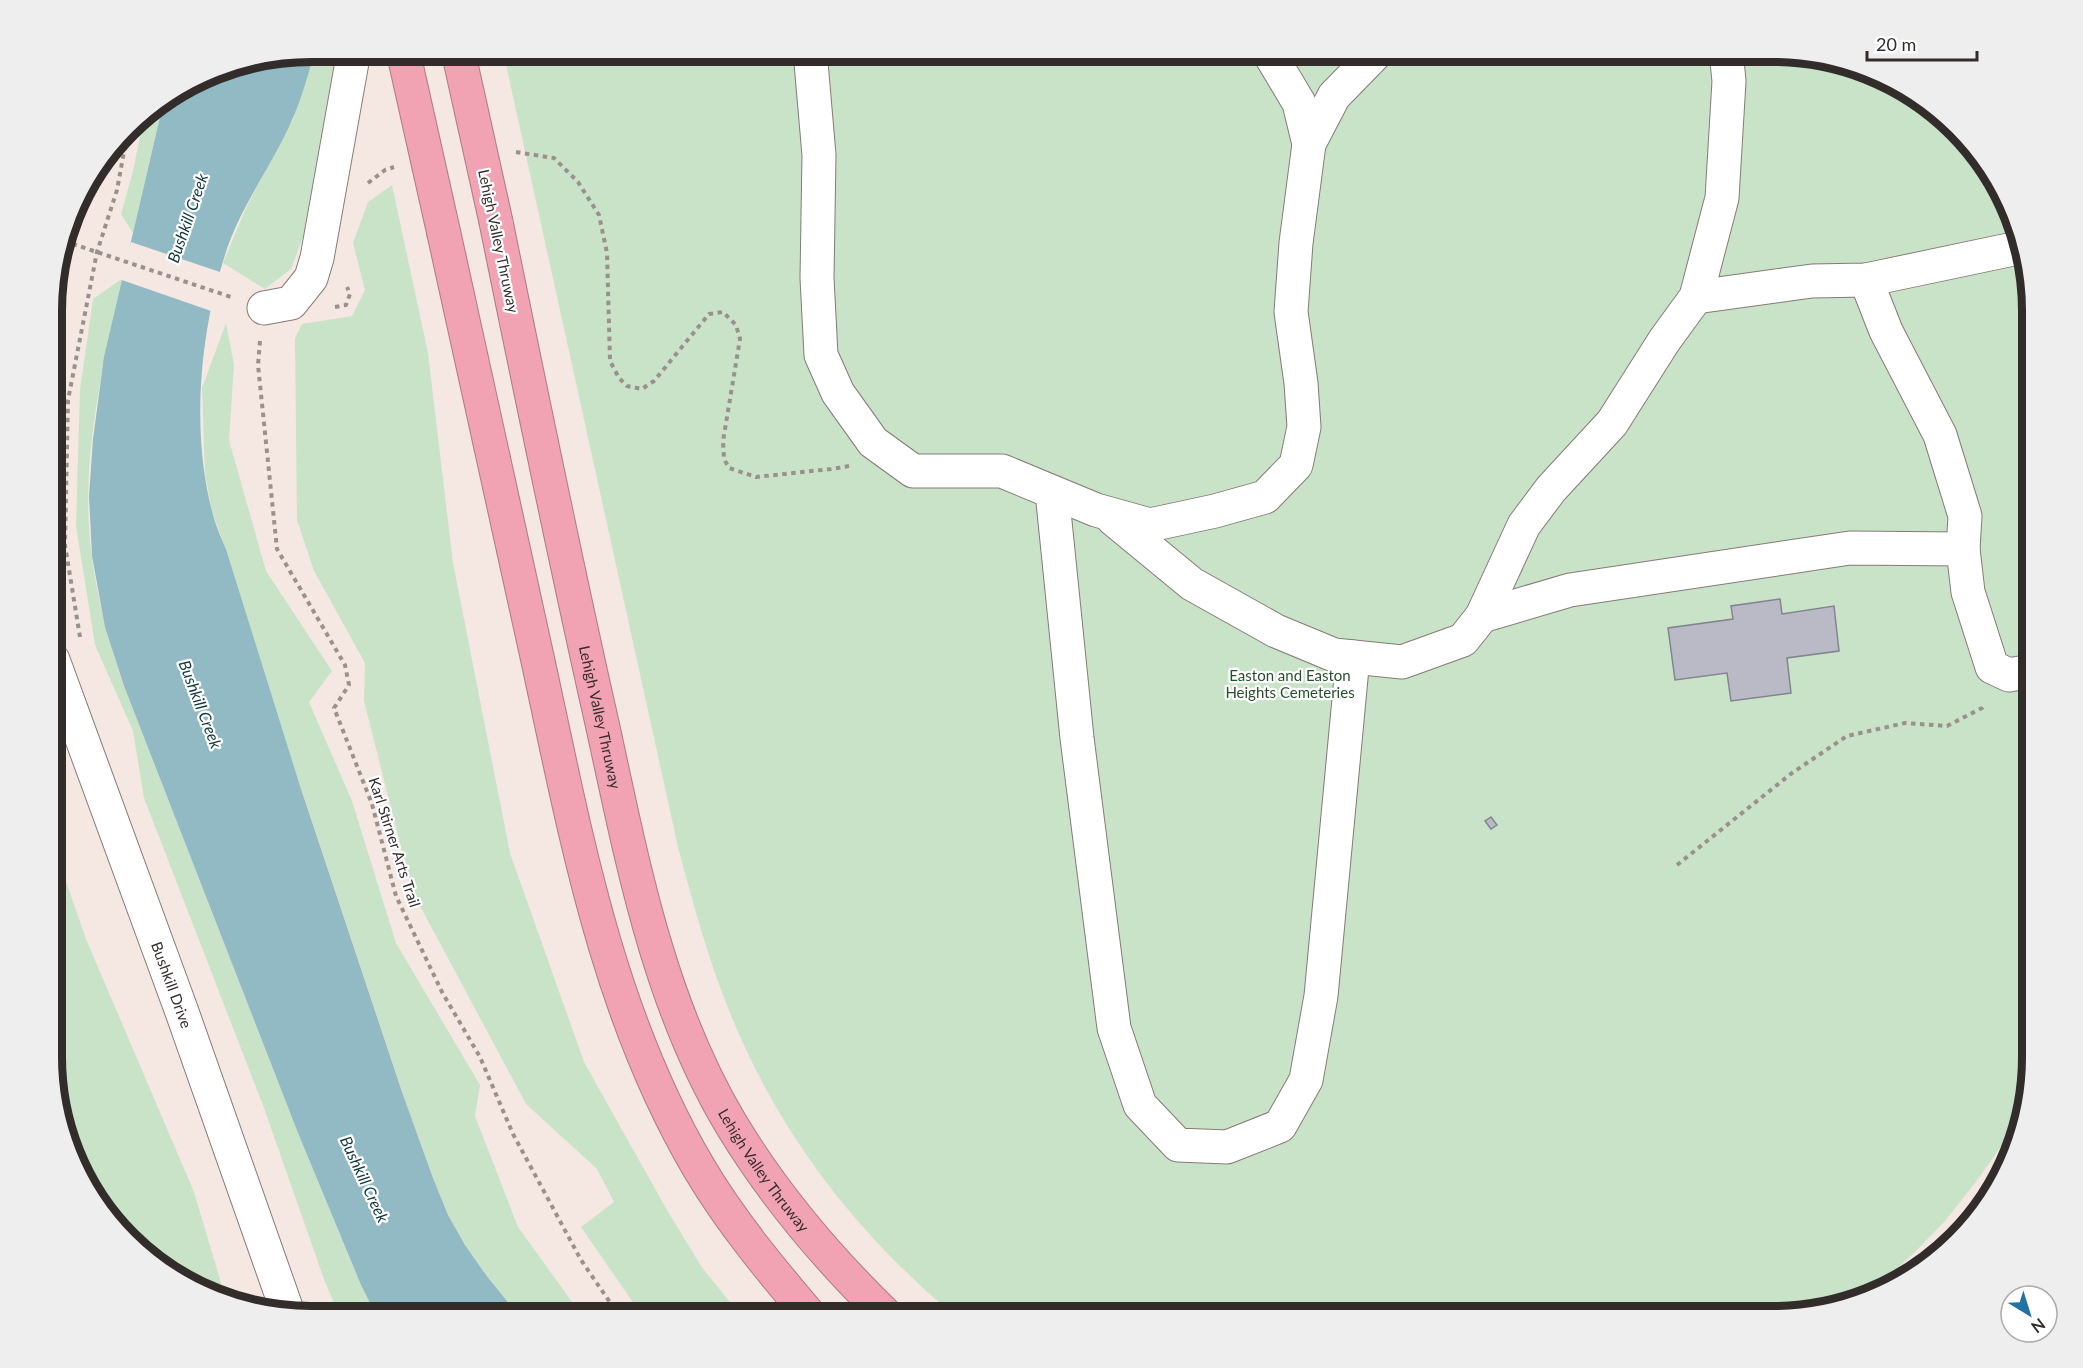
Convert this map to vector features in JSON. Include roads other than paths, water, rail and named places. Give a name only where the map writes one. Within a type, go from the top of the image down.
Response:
[{"type":"highway","points":[[405,62],[584,871],[620,998],[641,1052],[699,1168],[735,1222],[802,1306]]},
{"type":"highway","name":"Lehigh Valley Thruway","points":[[460,62],[496,222],[563,551],[632,858],[655,944],[676,1008],[702,1068],[730,1122],[763,1174],[803,1227],[877,1306]]},
{"type":"street","points":[[277,306],[310,278],[317,258],[352,62]]},
{"type":"street","points":[[811,62],[819,155],[817,278],[820,355],[838,393],[873,442],[914,471],[1002,471],[1104,512],[1150,525],[1215,512],[1265,497],[1296,465],[1304,427],[1301,383],[1291,312],[1296,243],[1309,144],[1334,96],[1367,62]]},
{"type":"street","points":[[1275,62],[1299,103],[1309,144]]},
{"type":"street","points":[[1104,512],[1192,584],[1276,631],[1334,655],[1402,662],[1463,640],[1482,616],[1524,525],[1551,489],[1612,423],[1664,341],[1696,297],[1722,198],[1729,81],[1727,62]]},
{"type":"street","points":[[1696,297],[1812,281],[1866,280],[2014,249]]},
{"type":"street","points":[[1866,280],[1886,331],[1940,435],[1965,516],[1963,549],[1968,592],[1992,667],[2020,673]]},
{"type":"street","points":[[1052,492],[1077,738],[1114,1028],[1140,1106],[1178,1145],[1227,1147],[1280,1126],[1306,1080],[1321,996],[1353,657]]},
{"type":"street","points":[[1482,616],[1569,590],[1850,548],[1963,549]]},
{"type":"street","name":"Bushkill Drive","points":[[67,653],[182,1012],[285,1305]]},
{"type":"water","name":"Bushkill Creek","points":[[312,62],[296,112],[231,237],[216,285],[209,316],[201,382],[200,415],[206,480],[215,521],[226,549],[301,789],[433,1178],[448,1215],[465,1245],[511,1306],[372,1306],[361,1285],[298,1133],[124,686],[105,627],[92,556],[89,496],[93,439],[104,357],[161,111],[200,87],[230,75],[262,66]]},
{"type":"park label","name":"Easton and Easton Heights Cemeteries","points":[[1290,684]]}]
